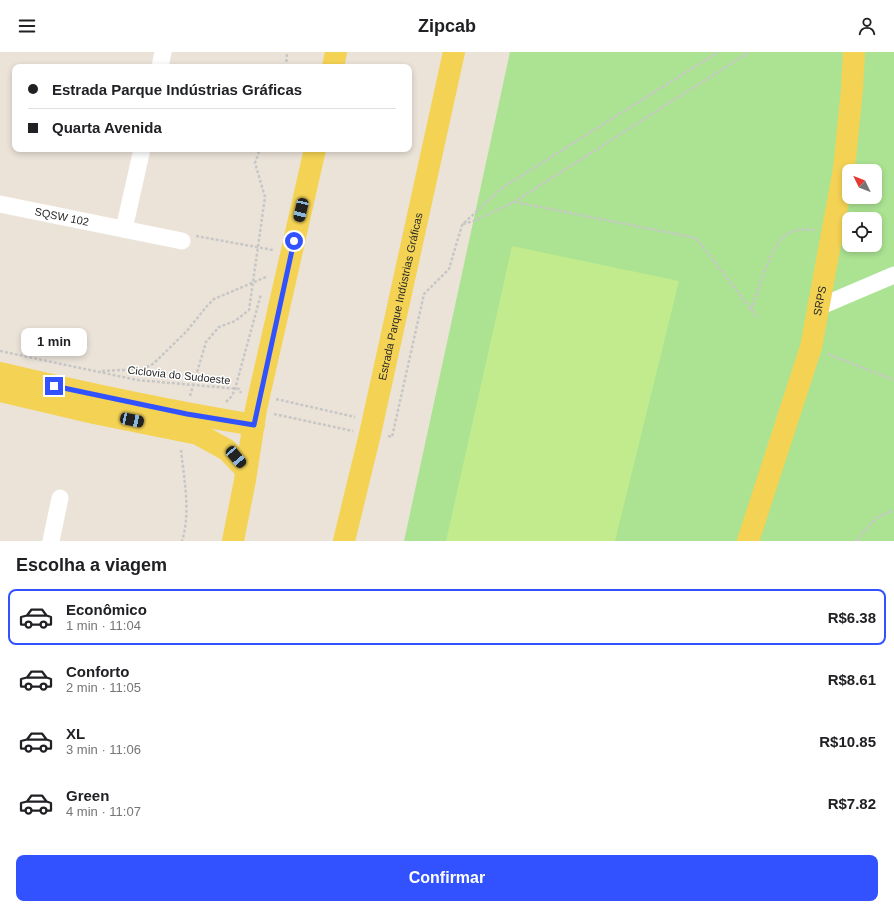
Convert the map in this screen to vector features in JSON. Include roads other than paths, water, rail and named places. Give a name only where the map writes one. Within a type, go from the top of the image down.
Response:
[{"type":"main road","points":[[334,64],[336,52]]},
{"type":"main road","name":"Estrada Parque Indústrias Gráficas","points":[[344,541],[370,434],[454,52]]},
{"type":"main road","name":"SRPS","points":[[748,541],[811,347],[844,169],[854,52]]},
{"type":"main road","points":[[233,541],[255,417],[314,152]]},
{"type":"main road","points":[[0,374],[94,395],[146,414]]},
{"type":"main road","points":[[0,391],[146,414],[185,422],[255,417]]},
{"type":"main road","points":[[185,422],[198,434],[228,450],[246,470]]},
{"type":"street","points":[[161,64],[163,52]]},
{"type":"street","points":[[124,229],[141,152]]},
{"type":"street","name":"SQSW 102","points":[[0,204],[124,229],[187,238]]},
{"type":"street","points":[[819,307],[894,275]]},
{"type":"street","points":[[51,541],[60,498]]}]
